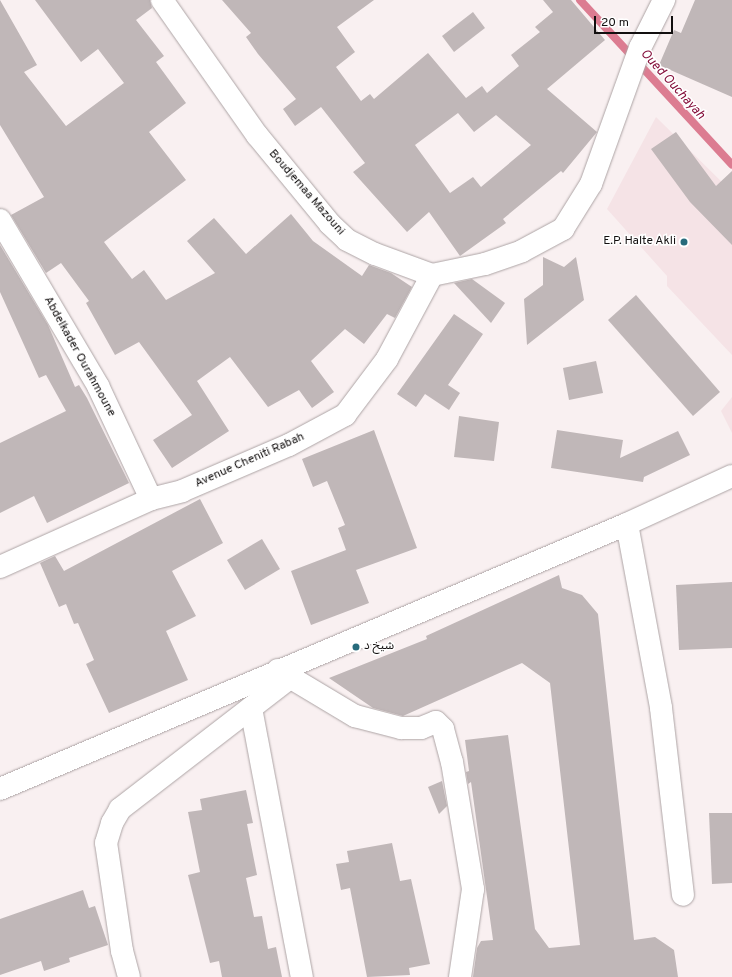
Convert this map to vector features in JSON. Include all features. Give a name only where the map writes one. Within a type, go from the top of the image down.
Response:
[{"type":"street","name":"Boudjemaa Mazouni","points":[[162,0],[257,135],[330,224],[347,240],[375,254],[432,275]]},
{"type":"street","points":[[432,275],[485,264],[522,251],[563,229],[591,184],[610,126],[640,48],[664,0]]},
{"type":"street","name":"Abdelkader Ourahmoune","points":[[0,220],[98,386],[151,499]]},
{"type":"street","name":"Avenue Cheniti Rabah","points":[[0,567],[151,499],[202,483],[289,445],[345,416],[387,358],[432,275]]},
{"type":"street","points":[[0,789],[284,674],[627,524],[732,476]]},
{"type":"street","points":[[627,524],[661,708],[683,895]]},
{"type":"street","points":[[129,977],[122,951],[106,843],[112,822],[120,809],[251,708],[284,674]]},
{"type":"street","points":[[284,674],[355,716],[401,728],[421,728],[436,722],[443,729],[452,762],[473,889],[460,977]]},
{"type":"street","points":[[251,708],[302,977]]},
{"type":"shaded area","name":"E.P. Halte Akli","points":[[656,117],[732,192],[732,355],[667,286],[667,276],[607,209]]},
{"type":"shaded area","points":[[732,397],[732,433],[721,411]]},
{"type":"building","points":[[0,0],[37,65],[24,72],[66,126],[124,83],[98,49],[81,62],[35,0],[150,0],[152,8],[136,20],[164,56],[156,62],[186,103],[149,132],[186,180],[104,242],[132,279],[144,270],[166,300],[215,273],[187,241],[214,218],[246,254],[291,214],[313,241],[362,276],[369,265],[391,273],[412,287],[395,318],[387,314],[364,344],[345,329],[311,361],[334,392],[312,408],[299,390],[268,407],[230,357],[197,381],[229,431],[172,468],[153,440],[192,415],[139,342],[115,355],[86,303],[89,301],[61,263],[46,273],[11,215],[44,197],[0,125]]},
{"type":"building","points":[[222,0],[374,0],[337,27],[355,52],[336,67],[361,101],[370,94],[374,99],[428,53],[466,98],[482,86],[487,93],[519,66],[511,55],[540,32],[535,27],[553,12],[543,0],[571,0],[605,40],[547,89],[597,132],[563,173],[561,171],[503,219],[506,223],[460,256],[429,212],[407,232],[353,172],[365,163],[321,107],[295,126],[283,109],[296,99],[258,54],[246,37],[251,33]],"holes":[[[458,113],[474,132],[496,115],[531,145],[481,187],[473,177],[450,193],[415,145]]]},
{"type":"building","points":[[695,0],[732,0],[732,97],[659,65],[674,30],[681,33]]},
{"type":"building","points":[[473,12],[485,28],[454,52],[442,36]]},
{"type":"building","points":[[676,132],[716,186],[732,171],[732,245],[690,202],[651,149]]},
{"type":"building","points":[[0,245],[48,325],[75,387],[79,385],[87,398],[129,483],[47,523],[34,496],[0,513],[0,443],[66,411],[46,375],[39,378],[0,292]]},
{"type":"building","points":[[543,257],[564,267],[576,257],[584,300],[527,345],[524,299],[543,285]]},
{"type":"building","points":[[472,279],[505,303],[491,323],[454,283]]},
{"type":"building","points":[[636,295],[720,392],[693,416],[608,320]]},
{"type":"building","points":[[454,314],[483,334],[448,385],[460,393],[449,410],[425,394],[416,407],[397,394]]},
{"type":"building","points":[[596,361],[603,393],[569,400],[563,368]]},
{"type":"building","points":[[459,416],[499,422],[494,461],[454,457]]},
{"type":"building","points":[[374,430],[417,548],[356,570],[369,603],[311,625],[291,571],[346,550],[338,528],[345,525],[327,481],[313,487],[302,459]]},
{"type":"building","points":[[557,430],[623,440],[620,458],[678,431],[690,455],[644,477],[643,482],[551,468]]},
{"type":"building","points":[[200,499],[223,543],[172,571],[196,616],[166,631],[188,680],[109,713],[86,664],[94,660],[78,623],[74,624],[66,604],[59,607],[40,563],[55,556],[64,571]]},
{"type":"building","points":[[262,539],[280,569],[245,590],[227,560]]},
{"type":"building","points":[[559,575],[562,588],[582,595],[598,614],[634,940],[655,937],[674,950],[678,977],[473,977],[477,948],[481,941],[493,940],[471,782],[468,784],[466,772],[469,771],[465,740],[508,735],[535,929],[549,948],[580,945],[550,683],[522,663],[403,716],[373,708],[329,678],[427,639],[426,636]]},
{"type":"building","points":[[732,582],[732,648],[679,650],[676,585]]},
{"type":"building","points":[[442,781],[447,806],[439,814],[428,787]]},
{"type":"building","points":[[246,790],[253,823],[247,824],[257,875],[246,878],[254,917],[262,916],[268,949],[276,947],[282,977],[222,977],[219,961],[210,963],[188,875],[200,872],[188,812],[202,810],[200,799]]},
{"type":"building","points":[[709,813],[732,813],[732,883],[712,884]]},
{"type":"building","points":[[392,843],[400,881],[411,879],[430,964],[409,968],[410,975],[367,977],[350,888],[341,890],[336,864],[349,862],[347,851]]},
{"type":"building","points":[[83,890],[89,908],[95,906],[108,945],[69,958],[70,962],[44,971],[41,961],[0,975],[0,919]]},
{"type":"waterway","name":"Oued Ouchayah","points":[[580,0],[732,165]]},
{"type":"place","name":"E.P. Halte Akli","points":[[684,242]]},
{"type":"place","name":"شيخ د","points":[[356,647]]}]
